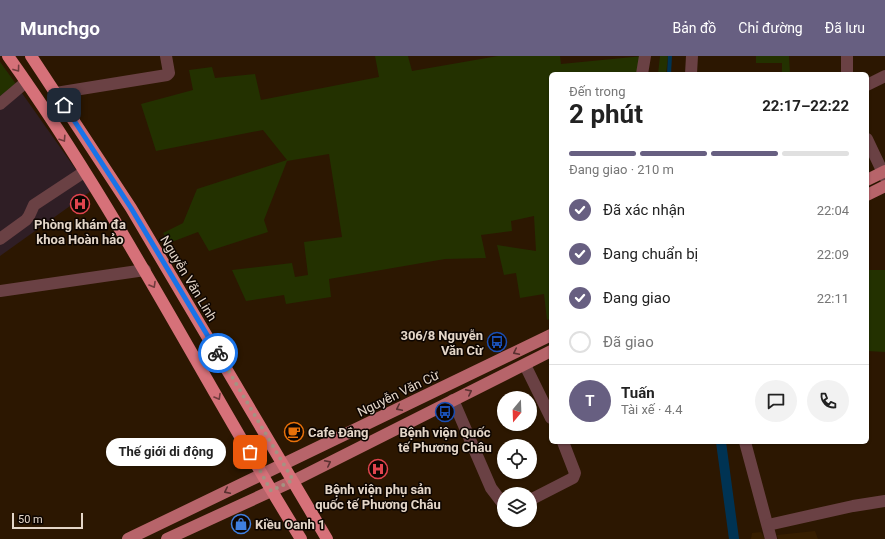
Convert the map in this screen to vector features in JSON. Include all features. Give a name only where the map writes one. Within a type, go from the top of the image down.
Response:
[{"type":"highway","points":[[8,56],[84,172],[145,270],[271,491],[301,539]]},
{"type":"highway","name":"Nguyễn Văn Linh","points":[[31,56],[131,208],[284,464],[327,539]]},
{"type":"highway","points":[[26,82],[41,70]]},
{"type":"main road","points":[[869,179],[884,173]]},
{"type":"main road","points":[[869,194],[885,186]]},
{"type":"main road","name":"Nguyễn Văn Cừ","points":[[128,539],[549,336]]},
{"type":"main road","points":[[167,539],[271,491],[549,352]]},
{"type":"street","points":[[56,93],[167,75],[169,73],[166,56]]},
{"type":"street","points":[[642,72],[645,56]]},
{"type":"street","points":[[691,72],[692,56]]},
{"type":"street","points":[[847,56],[847,72]]},
{"type":"street","points":[[869,84],[885,76]]},
{"type":"street","points":[[0,104],[26,82]]},
{"type":"street","points":[[869,143],[884,173]]},
{"type":"street","points":[[0,239],[29,216],[34,205],[84,172]]},
{"type":"street","points":[[0,291],[145,270]]},
{"type":"street","points":[[525,365],[549,414]]},
{"type":"street","points":[[454,400],[490,488],[497,496]]},
{"type":"street","points":[[537,496],[573,478],[575,473],[564,444]]},
{"type":"street","points":[[746,444],[771,539]]},
{"type":"street","points":[[768,525],[853,506],[885,501]]},
{"type":"shaded area","points":[[0,62],[91,191],[0,256]]},
{"type":"shaded area","points":[[815,531],[818,539],[778,539],[777,535]]},
{"type":"shaded area","points":[[761,532],[765,539],[751,539],[752,533]]},
{"type":"green space","points":[[375,56],[408,56],[412,71],[498,56],[560,56],[561,64],[643,56],[640,72],[549,72],[549,319],[547,320],[544,294],[520,298],[516,273],[504,275],[497,245],[536,251],[534,216],[511,221],[512,231],[481,235],[486,258],[445,259],[329,279],[331,297],[286,304],[284,295],[246,301],[232,270],[292,263],[295,277],[308,275],[304,242],[342,237],[329,154],[287,161],[264,220],[268,232],[209,251],[198,232],[169,243],[163,233],[183,223],[197,189],[287,160],[263,130],[156,151],[141,104],[193,90],[189,70],[212,67],[215,78],[255,74],[261,100],[379,77]]},
{"type":"green space","points":[[660,56],[668,56],[666,72],[658,72]]},
{"type":"green space","points":[[756,56],[789,56],[790,72],[782,72],[782,63],[756,63]]},
{"type":"green space","points":[[0,62],[16,84],[0,96]]},
{"type":"green space","points":[[869,270],[885,270],[885,352],[869,351]]},
{"type":"water","points":[[668,56],[672,56],[671,72],[667,72]]},
{"type":"waterway","points":[[721,444],[734,539]]},
{"type":"way so far","points":[[218,353],[293,480],[271,491],[250,452]]},
{"type":"place","name":"Phòng khám đa khoa Hoàn hảo","points":[[80,204]]},
{"type":"place","name":"306/8 Nguyễn Văn Cừ","points":[[497,342]]},
{"type":"place","name":"Bệnh viện Quốc tế Phương Châu","points":[[445,412]]},
{"type":"place","name":"Cafe Đắng","points":[[294,432]]},
{"type":"place","name":"Thế giới di động","points":[[250,452]]},
{"type":"place","name":"Bệnh viện phụ sản quốc tế Phương Châu","points":[[378,469]]},
{"type":"place","name":"Kiều Oanh 1","points":[[241,524]]},
{"type":"route","points":[[64,105],[131,208],[218,353]]}]
